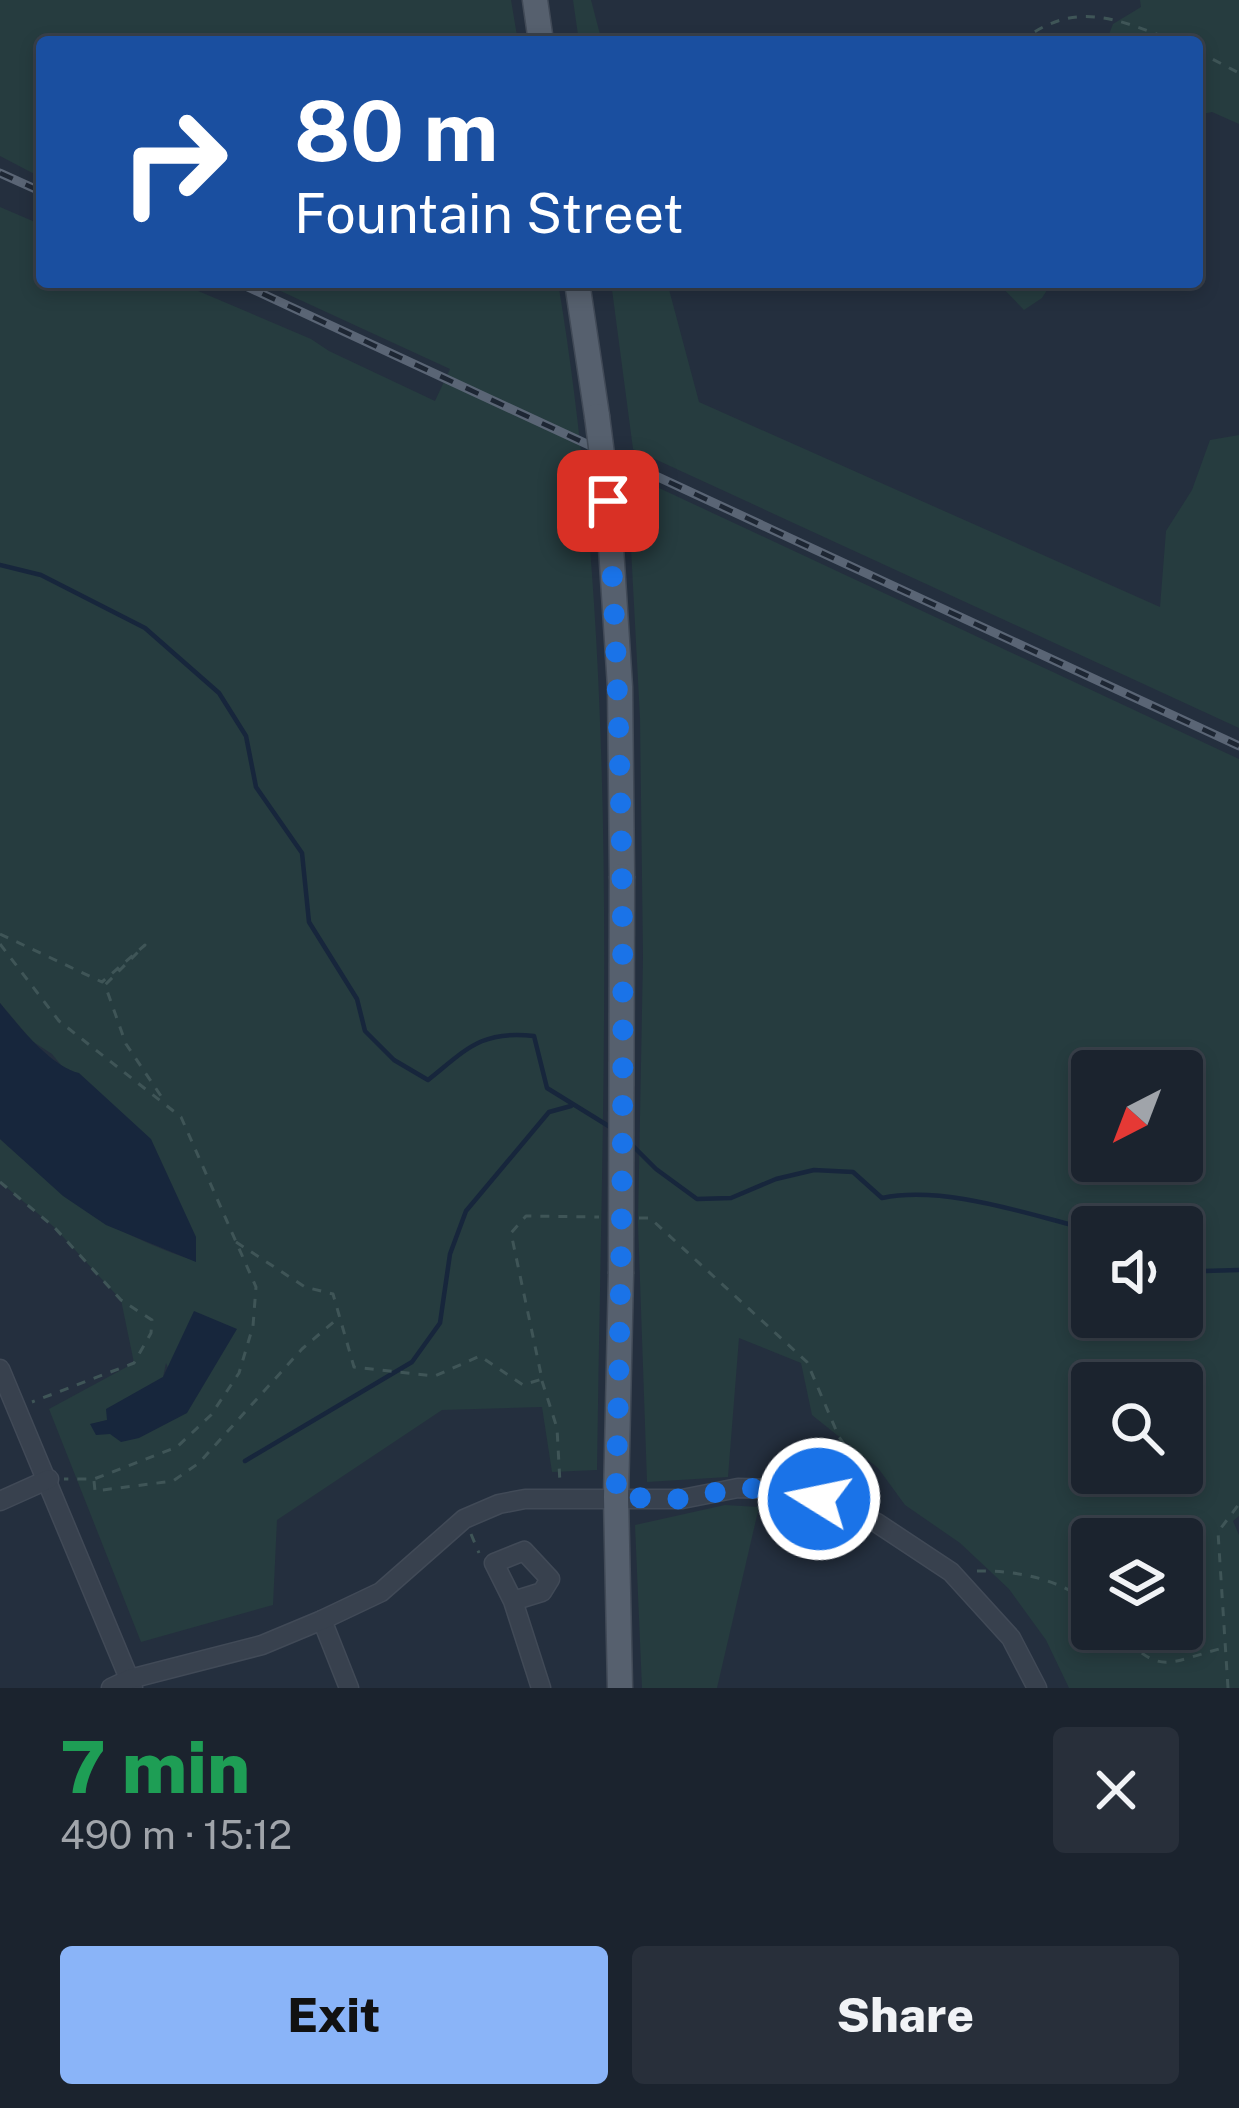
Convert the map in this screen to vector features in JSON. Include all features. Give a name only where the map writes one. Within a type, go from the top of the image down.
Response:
[{"type":"main road","points":[[535,0],[540,36]]},
{"type":"main road","points":[[578,288],[608,501],[620,687],[621,1274],[616,1497],[620,1688]]},
{"type":"street","points":[[0,1369],[132,1684]]},
{"type":"street","points":[[0,1501],[49,1478]]},
{"type":"street","points":[[111,1688],[262,1645],[322,1620],[381,1592],[464,1519],[512,1501],[682,1499],[738,1488],[776,1489],[819,1499],[877,1523],[951,1572],[1011,1637],[1037,1688]]},
{"type":"street","points":[[513,1600],[542,1592],[550,1579],[524,1552],[494,1563],[513,1600],[541,1688]]},
{"type":"street","points":[[322,1620],[349,1688]]},
{"type":"path","points":[[1085,5],[1162,36]]},
{"type":"path","points":[[1025,36],[1042,17]]},
{"type":"path","points":[[1203,54],[1239,73]]},
{"type":"path","points":[[0,934],[104,984],[126,1044],[170,1108]]},
{"type":"path","points":[[0,944],[58,1021],[181,1117],[256,1287],[253,1327],[239,1373],[211,1415],[177,1447],[94,1479],[49,1478]]},
{"type":"path","points":[[104,984],[146,945],[104,984]]},
{"type":"path","points":[[0,1182],[54,1227],[121,1300],[152,1320],[151,1333],[134,1363],[19,1407]]},
{"type":"path","points":[[561,1499],[557,1428],[511,1233],[526,1216],[609,1217]]},
{"type":"path","points":[[630,1218],[650,1218],[807,1362],[839,1437],[878,1490],[877,1523]]},
{"type":"path","points":[[236,1242],[305,1287],[333,1294],[354,1367],[435,1376],[480,1356],[523,1385],[542,1379]]},
{"type":"path","points":[[94,1479],[95,1491],[173,1480],[199,1463],[302,1348],[340,1317]]},
{"type":"path","points":[[1228,1688],[1218,1532],[1239,1504]]},
{"type":"path","points":[[464,1519],[482,1559],[494,1563]]},
{"type":"path","points":[[951,1572],[1001,1570],[1059,1585],[1071,1593]]},
{"type":"path","points":[[1136,1650],[1146,1660],[1164,1663],[1225,1648]]},
{"type":"green space","points":[[0,0],[511,0],[517,36],[36,36],[36,175],[0,156]]},
{"type":"green space","points":[[573,0],[591,0],[600,36],[578,36]]},
{"type":"green space","points":[[1140,0],[1239,0],[1239,124],[1212,112],[1203,114],[1203,36],[1108,36],[1113,24],[1141,7]]},
{"type":"green space","points":[[0,207],[36,222],[36,288],[191,288],[311,339],[435,401],[450,369],[274,288],[559,288],[579,429],[600,726],[604,1023],[597,1470],[552,1472],[542,1407],[442,1410],[277,1520],[273,1605],[141,1642],[49,1409],[134,1363],[121,1300],[54,1227],[0,1182],[0,1139],[90,1212],[138,1239],[196,1261],[65,1070],[0,1003]],"holes":[[[166,1363],[187,1413],[91,1424],[108,1420],[107,1409],[163,1377]]]},
{"type":"green space","points":[[612,288],[669,288],[699,402],[1160,607],[1166,531],[1192,490],[1210,440],[1239,435],[1239,728],[633,449]]},
{"type":"green space","points":[[1003,288],[1048,288],[1042,298],[1024,310]]},
{"type":"green space","points":[[627,473],[1239,759],[1239,1516],[1233,1521],[1239,1535],[1239,1688],[1069,1688],[1046,1640],[1009,1589],[960,1543],[905,1505],[878,1468],[812,1415],[801,1363],[739,1338],[728,1477],[647,1482],[638,1223],[643,957],[640,718]]},
{"type":"green space","points":[[725,1505],[759,1507],[717,1688],[642,1688],[635,1525]]},
{"type":"water","points":[[0,1003],[46,1054],[79,1073],[151,1139],[196,1237],[196,1262],[106,1225],[63,1196],[0,1139]]},
{"type":"water","points":[[194,1311],[237,1329],[187,1413],[139,1438],[121,1442],[110,1434],[96,1435],[90,1424],[107,1420],[106,1409],[163,1377]]},
{"type":"waterway","points":[[0,565],[41,575],[145,628],[219,693],[246,736],[256,787],[302,853],[309,922],[357,999],[365,1031],[394,1060],[428,1080],[487,1039],[534,1036],[547,1088],[615,1130]]},
{"type":"waterway","points":[[245,1461],[412,1362],[440,1323],[450,1254],[466,1211],[549,1112],[571,1106]]},
{"type":"waterway","points":[[632,1145],[697,1199],[731,1198],[776,1179],[814,1170],[853,1172],[882,1198],[960,1198],[1071,1225]]},
{"type":"waterway","points":[[1203,1270],[1239,1270]]},
{"type":"railway","points":[[0,173],[36,189]]},
{"type":"railway","points":[[250,288],[1239,746]]},
{"type":"route","points":[[608,501],[620,687],[621,1274],[616,1497],[682,1499],[738,1488],[776,1489],[819,1499]]}]
